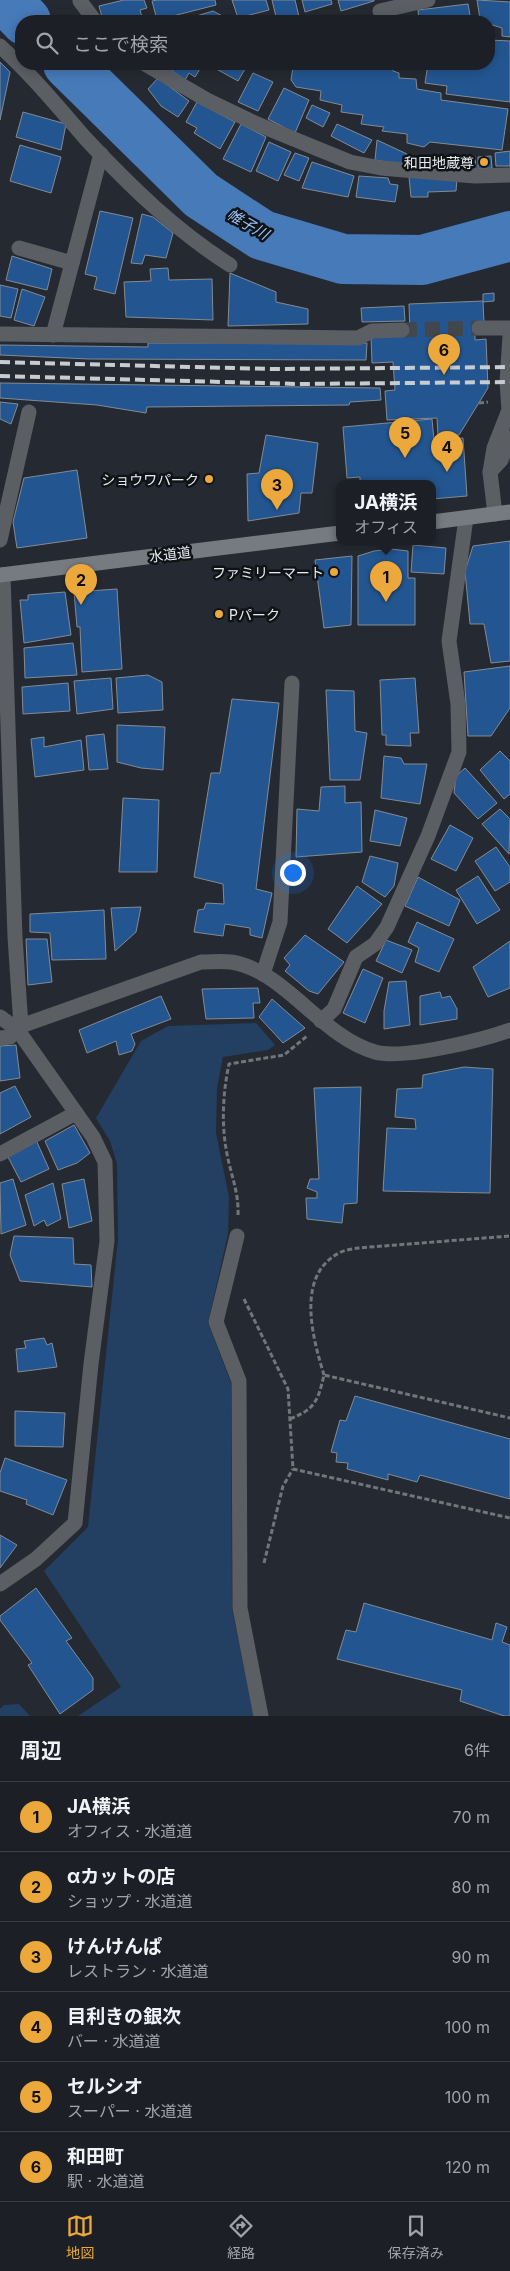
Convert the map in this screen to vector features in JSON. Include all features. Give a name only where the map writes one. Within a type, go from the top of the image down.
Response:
[{"type":"street","points":[[81,0],[91,15]]},
{"type":"street","points":[[380,11],[428,0]]},
{"type":"street","points":[[0,46],[15,62]]},
{"type":"street","points":[[22,70],[101,154],[170,222],[199,245],[230,265]]},
{"type":"street","points":[[156,70],[216,104],[257,124],[350,162],[381,168],[466,176],[510,175]]},
{"type":"street","points":[[53,335],[101,154]]},
{"type":"street","points":[[19,248],[72,263]]},
{"type":"street","points":[[479,328],[510,328]]},
{"type":"street","points":[[0,334],[358,338],[372,331],[402,330]]},
{"type":"street","points":[[436,522],[502,513],[490,472],[494,448],[508,410],[508,352],[510,336]]},
{"type":"street","points":[[0,539],[29,412]]},
{"type":"street","points":[[490,472],[501,460],[510,438]]},
{"type":"street","points":[[321,1021],[334,1009],[356,957],[375,944],[387,927],[428,836],[459,752],[458,704],[449,641],[466,518]]},
{"type":"street","name":"水道道","points":[[2,575],[336,533]]},
{"type":"street","points":[[2,575],[19,1027]]},
{"type":"street","points":[[263,974],[280,922],[292,683]]},
{"type":"street","points":[[0,1038],[10,1037],[19,1027],[201,962],[232,962],[263,974],[333,1031],[376,1053],[420,1052],[510,1030]]},
{"type":"street","points":[[0,1017],[19,1027],[93,1137],[105,1162],[107,1241],[91,1364],[74,1523],[36,1559],[0,1584]]},
{"type":"street","points":[[0,1154],[76,1113]]},
{"type":"street","points":[[237,1236],[216,1322],[239,1381],[240,1602],[261,1716]]},
{"type":"path","points":[[237,1236],[238,1199],[226,1152],[223,1091],[229,1064],[284,1055],[321,1021]]},
{"type":"path","points":[[290,1419],[306,1412],[319,1398],[324,1376],[315,1345],[309,1308],[311,1295],[325,1264],[339,1253],[358,1248],[510,1236]]},
{"type":"path","points":[[229,1266],[288,1389],[293,1469],[283,1486],[262,1571]]},
{"type":"path","points":[[324,1376],[510,1418]]},
{"type":"path","points":[[293,1469],[510,1518]]},
{"type":"shaded area","points":[[256,1023],[275,1045],[268,1050],[223,1057],[217,1088],[216,1133],[229,1197],[228,1234],[208,1323],[231,1383],[232,1609],[254,1716],[78,1716],[121,1687],[44,1571],[88,1527],[118,1239],[117,1164],[110,1141],[96,1118],[141,1041],[168,1026]]},
{"type":"shaded area","points":[[19,1704],[30,1716],[0,1716],[0,1709],[4,1705]]},
{"type":"building","points":[[124,0],[144,0],[147,8],[140,10],[141,15],[101,15],[99,6]]},
{"type":"building","points":[[215,0],[216,5],[177,15],[156,15],[152,1]]},
{"type":"building","points":[[232,0],[266,0],[269,10],[250,15],[237,15]]},
{"type":"building","points":[[272,0],[295,0],[299,15],[276,15]]},
{"type":"building","points":[[302,0],[331,0],[332,4],[305,12]]},
{"type":"building","points":[[338,0],[374,0],[374,1],[341,11]]},
{"type":"building","points":[[477,0],[510,2],[510,37],[502,36],[502,28],[495,26],[495,15],[479,15]]},
{"type":"building","points":[[468,4],[470,15],[418,15],[418,10]]},
{"type":"building","points":[[213,11],[221,15],[200,15]]},
{"type":"building","points":[[495,40],[510,41],[510,102],[446,94],[447,86],[425,83],[427,70],[495,70]]},
{"type":"building","points":[[0,62],[10,72],[0,120]]},
{"type":"building","points":[[171,70],[199,70],[195,77],[189,73],[185,80]]},
{"type":"building","points":[[218,70],[244,70],[238,81]]},
{"type":"building","points":[[293,70],[393,70],[399,73],[399,78],[416,79],[417,89],[441,93],[441,100],[508,109],[502,150],[430,142],[424,147],[407,143],[407,134],[382,131],[384,127],[361,124],[363,115],[341,112],[342,105],[320,100],[321,91],[296,87],[291,80]]},
{"type":"building","points":[[253,73],[273,82],[258,111],[238,102]]},
{"type":"building","points":[[158,78],[189,101],[178,117],[161,106],[148,89]]},
{"type":"building","points":[[284,88],[309,100],[295,133],[268,119]]},
{"type":"building","points":[[197,102],[235,122],[220,149],[194,133],[197,128],[186,122]]},
{"type":"building","points":[[312,105],[330,113],[323,127],[306,118]]},
{"type":"building","points":[[23,112],[66,124],[61,150],[16,137]]},
{"type":"building","points":[[241,124],[266,137],[251,172],[223,159]]},
{"type":"building","points":[[337,124],[372,140],[364,153],[331,136]]},
{"type":"building","points":[[377,140],[407,154],[404,165],[375,160]]},
{"type":"building","points":[[269,142],[291,152],[278,181],[256,171]]},
{"type":"building","points":[[20,145],[61,157],[51,193],[10,181]]},
{"type":"building","points":[[510,151],[510,166],[496,166],[495,153]]},
{"type":"building","points":[[295,153],[309,158],[299,181],[284,175]]},
{"type":"building","points":[[475,156],[476,169],[453,169],[452,157]]},
{"type":"building","points":[[491,156],[492,168],[478,169],[478,157]]},
{"type":"building","points":[[312,162],[354,176],[348,197],[302,188]]},
{"type":"building","points":[[359,176],[388,178],[390,184],[398,185],[395,202],[356,197]]},
{"type":"building","points":[[409,177],[457,179],[456,191],[428,192],[428,197],[411,197]]},
{"type":"building","points":[[100,211],[133,218],[115,294],[94,289],[97,277],[85,274]]},
{"type":"building","points":[[142,214],[153,217],[173,233],[166,258],[145,255],[142,264],[131,263]]},
{"type":"building","points":[[12,256],[52,269],[47,290],[6,280]]},
{"type":"building","points":[[168,268],[169,280],[212,279],[213,320],[126,317],[124,282],[151,281],[150,269]]},
{"type":"building","points":[[230,273],[276,292],[276,302],[308,309],[308,324],[228,326]]},
{"type":"building","points":[[0,285],[18,289],[11,318],[0,316]]},
{"type":"building","points":[[22,289],[45,297],[34,326],[14,320]]},
{"type":"building","points":[[494,293],[494,301],[483,302],[483,294]]},
{"type":"building","points":[[483,301],[484,323],[475,324],[475,340],[486,339],[488,388],[459,435],[438,436],[437,418],[387,420],[385,391],[395,390],[393,362],[372,363],[371,337],[410,335],[409,304]]},
{"type":"building","points":[[404,306],[405,321],[362,322],[361,308]]},
{"type":"building","points":[[148,343],[367,343],[366,360],[89,359],[0,355],[0,345],[148,347]]},
{"type":"building","points":[[0,383],[380,388],[381,400],[350,402],[349,405],[147,407],[146,413],[97,405],[0,398]]},
{"type":"building","points":[[0,402],[18,404],[11,424],[0,419]]},
{"type":"building","points":[[432,419],[434,440],[463,438],[467,496],[436,499],[436,480],[360,480],[360,477],[347,478],[343,427]]},
{"type":"building","points":[[266,435],[318,443],[312,493],[301,493],[299,513],[248,521],[247,474],[259,473]]},
{"type":"building","points":[[77,470],[87,538],[17,548],[13,522],[24,478]]},
{"type":"building","points":[[510,541],[510,661],[491,663],[484,624],[470,624],[465,571],[473,546]]},
{"type":"building","points":[[413,545],[446,548],[444,574],[411,572]]},
{"type":"building","points":[[391,549],[408,551],[408,578],[415,578],[415,625],[358,625],[358,556],[374,551]]},
{"type":"building","points":[[352,556],[351,625],[324,628],[315,560]]},
{"type":"building","points":[[117,589],[122,669],[82,672],[80,627],[77,627],[74,592]]},
{"type":"building","points":[[65,592],[71,635],[24,643],[20,600],[28,600],[28,595]]},
{"type":"building","points":[[73,643],[77,675],[25,678],[24,648]]},
{"type":"building","points":[[510,666],[510,708],[491,736],[468,736],[464,672]]},
{"type":"building","points":[[148,675],[162,682],[163,710],[118,713],[116,678]]},
{"type":"building","points":[[111,678],[113,709],[77,714],[74,681]]},
{"type":"building","points":[[415,678],[419,733],[410,733],[411,746],[386,745],[386,735],[382,735],[380,680]]},
{"type":"building","points":[[68,683],[70,711],[23,714],[22,687]]},
{"type":"building","points":[[326,690],[354,691],[355,731],[367,733],[360,780],[330,780]]},
{"type":"building","points":[[232,699],[279,703],[256,889],[272,893],[262,938],[250,935],[250,928],[225,924],[223,936],[194,932],[198,910],[204,909],[206,903],[224,904],[223,884],[194,877],[211,773],[220,773]]},
{"type":"building","points":[[117,725],[165,727],[163,770],[141,768],[117,762]]},
{"type":"building","points":[[104,734],[108,769],[89,770],[86,736]]},
{"type":"building","points":[[44,737],[44,747],[81,740],[84,770],[35,777],[31,739]]},
{"type":"building","points":[[500,751],[510,761],[510,794],[504,799],[480,770]]},
{"type":"building","points":[[384,756],[401,758],[404,764],[427,764],[420,804],[381,798]]},
{"type":"building","points":[[465,768],[497,803],[478,819],[454,793],[456,776]]},
{"type":"building","points":[[345,786],[345,803],[361,802],[362,852],[296,857],[297,809],[319,811],[321,787]]},
{"type":"building","points":[[123,798],[159,800],[157,872],[119,872]]},
{"type":"building","points":[[500,809],[510,819],[509,854],[482,824]]},
{"type":"building","points":[[375,810],[407,818],[400,846],[370,841]]},
{"type":"building","points":[[450,825],[473,838],[456,871],[431,859]]},
{"type":"building","points":[[496,847],[510,867],[510,882],[495,891],[475,861]]},
{"type":"building","points":[[370,856],[398,863],[394,886],[385,897],[362,882]]},
{"type":"building","points":[[478,876],[500,910],[477,924],[456,890]]},
{"type":"building","points":[[418,877],[460,900],[449,926],[405,906]]},
{"type":"building","points":[[357,886],[382,904],[347,943],[328,929]]},
{"type":"building","points":[[141,907],[136,932],[115,951],[111,908]]},
{"type":"building","points":[[104,910],[106,959],[52,960],[50,933],[30,932],[30,914]]},
{"type":"building","points":[[417,922],[454,939],[439,972],[415,962],[419,948],[408,942]]},
{"type":"building","points":[[305,935],[344,962],[318,994],[309,991],[285,971],[290,965],[284,958]]},
{"type":"building","points":[[26,939],[47,939],[52,982],[28,985]]},
{"type":"building","points":[[386,940],[412,950],[402,973],[376,961]]},
{"type":"building","points":[[510,941],[510,988],[488,997],[473,967]]},
{"type":"building","points":[[363,969],[383,978],[365,1023],[343,1013]]},
{"type":"building","points":[[406,981],[410,1025],[384,1029],[384,1011],[389,982]]},
{"type":"building","points":[[258,988],[260,1003],[253,1003],[254,1018],[206,1019],[202,989]]},
{"type":"building","points":[[440,992],[442,998],[450,996],[457,1009],[457,1019],[420,1025],[420,996]]},
{"type":"building","points":[[161,996],[171,1019],[131,1034],[135,1044],[132,1051],[119,1055],[116,1041],[87,1053],[79,1030]]},
{"type":"building","points":[[272,999],[305,1028],[283,1043],[259,1017]]},
{"type":"building","points":[[16,1045],[20,1078],[0,1081],[0,1046]]},
{"type":"building","points":[[464,1067],[493,1069],[490,1193],[383,1191],[387,1128],[416,1129],[415,1119],[395,1117],[397,1089],[422,1088],[423,1075]]},
{"type":"building","points":[[15,1086],[31,1117],[0,1134],[0,1093]]},
{"type":"building","points":[[361,1087],[357,1203],[344,1204],[342,1223],[307,1219],[306,1198],[317,1198],[317,1192],[307,1188],[310,1179],[319,1179],[314,1088]]},
{"type":"building","points":[[74,1125],[90,1153],[77,1163],[58,1170],[45,1141]]},
{"type":"building","points":[[36,1140],[49,1169],[21,1182],[8,1157]]},
{"type":"building","points":[[13,1179],[26,1225],[1,1234],[0,1183]]},
{"type":"building","points":[[84,1179],[92,1221],[69,1228],[62,1184]]},
{"type":"building","points":[[53,1183],[61,1219],[47,1226],[44,1220],[34,1226],[25,1195]]},
{"type":"building","points":[[14,1236],[73,1238],[74,1264],[91,1265],[92,1287],[20,1281],[10,1255]]},
{"type":"building","points":[[44,1338],[47,1345],[52,1343],[57,1367],[18,1372],[16,1349],[26,1348],[24,1341]]},
{"type":"building","points":[[355,1396],[510,1439],[510,1499],[420,1475],[417,1482],[388,1474],[388,1480],[347,1469],[348,1463],[336,1462],[337,1453],[331,1452],[340,1420],[346,1421]]},
{"type":"building","points":[[15,1411],[65,1413],[63,1447],[15,1446]]},
{"type":"building","points":[[5,1458],[67,1480],[53,1515],[26,1504],[27,1500],[0,1491],[0,1473]]},
{"type":"building","points":[[0,1535],[17,1545],[0,1568]]},
{"type":"building","points":[[36,1588],[72,1638],[66,1641],[93,1678],[93,1690],[60,1714],[28,1665],[32,1663],[0,1620],[0,1616]]},
{"type":"building","points":[[364,1603],[492,1640],[496,1623],[507,1627],[502,1642],[510,1645],[510,1716],[504,1716],[460,1701],[462,1690],[337,1659],[346,1630],[356,1632]]},
{"type":"waterway","name":"帷子川","points":[[6,0],[20,15]]},
{"type":"waterway","name":"帷子川","points":[[74,70],[201,195],[262,235],[343,259],[422,260],[510,236]]},
{"type":"tunnel","points":[[402,330],[479,328]]},
{"type":"railway","points":[[0,362],[271,369],[510,367]]},
{"type":"railway","points":[[0,376],[299,384],[510,382]]},
{"type":"place","name":"和田地蔵尊","points":[[484,162]]},
{"type":"place","name":"和田町","points":[[444,375]]},
{"type":"place","name":"セルシオ","points":[[405,458]]},
{"type":"place","name":"目利きの銀次","points":[[447,472]]},
{"type":"place","name":"ショウワパーク","points":[[209,479]]},
{"type":"place","name":"けんけんぱ","points":[[277,510]]},
{"type":"place","name":"ファミリーマート","points":[[334,572]]},
{"type":"place","name":"JA横浜","points":[[386,602]]},
{"type":"place","name":"αカットの店","points":[[81,605]]},
{"type":"place","name":"Pパーク","points":[[219,614]]}]
